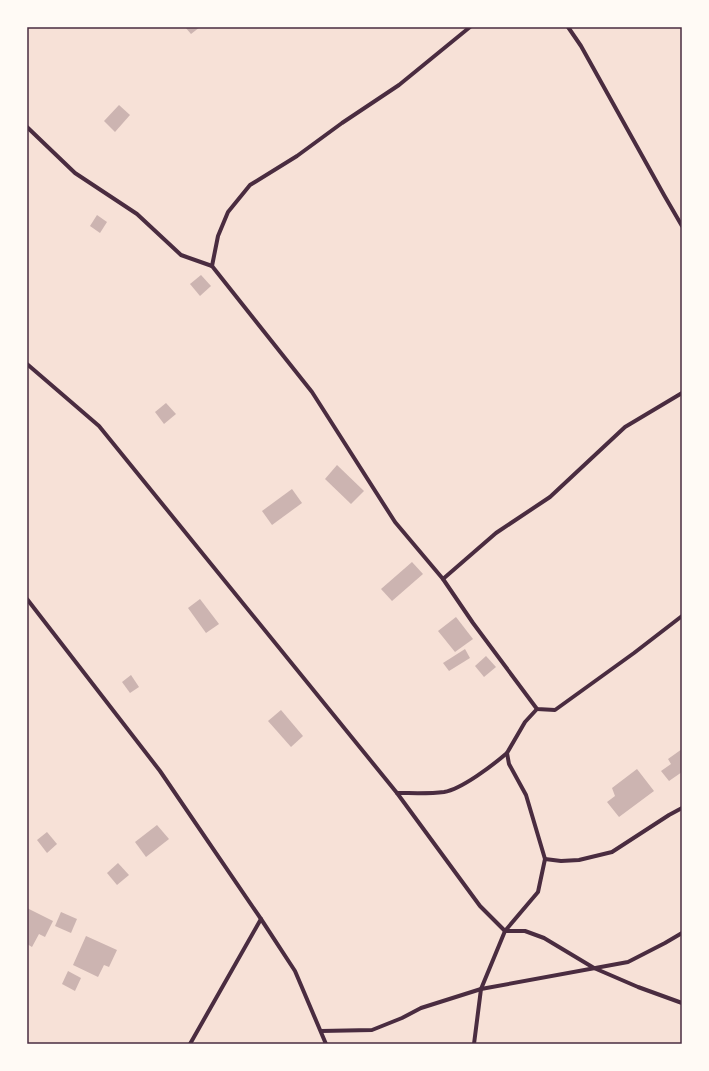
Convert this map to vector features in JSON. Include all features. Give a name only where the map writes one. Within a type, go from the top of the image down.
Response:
[{"type":"street","points":[[212,266],[218,236],[228,212],[250,185],[297,156],[342,123],[399,85],[470,27]]},
{"type":"street","points":[[568,27],[581,46],[682,226]]},
{"type":"street","points":[[27,127],[75,173],[137,214],[181,255],[212,266],[312,392],[395,522],[443,579],[473,623],[537,709]]},
{"type":"street","points":[[27,364],[99,426],[397,793],[480,906],[505,931],[525,930],[544,938],[594,968],[682,1004]]},
{"type":"street","points":[[443,579],[496,533],[550,497],[625,427],[682,393]]},
{"type":"street","points":[[27,599],[160,771],[261,919],[295,971],[326,1044]]},
{"type":"street","points":[[537,709],[555,710],[682,616]]},
{"type":"street","points":[[397,793],[445,792],[463,784],[486,770],[507,753],[525,722],[537,709]]},
{"type":"street","points":[[474,1044],[480,989],[505,931],[538,892],[545,859],[526,795],[509,764],[507,753]]},
{"type":"street","points":[[545,859],[561,861],[573,860],[612,852],[682,808]]},
{"type":"street","points":[[190,1044],[261,919]]},
{"type":"street","points":[[321,1031],[372,1030],[402,1018],[421,1008],[480,989],[628,962],[666,943],[682,933]]},
{"type":"building","points":[[185,27],[200,27],[191,34]]},
{"type":"building","points":[[119,105],[130,115],[115,132],[104,121]]},
{"type":"building","points":[[97,215],[107,222],[100,233],[90,226]]},
{"type":"building","points":[[201,275],[211,286],[200,296],[190,284]]},
{"type":"building","points":[[166,403],[176,414],[164,424],[155,412]]},
{"type":"building","points":[[337,465],[364,491],[351,504],[325,479]]},
{"type":"building","points":[[292,489],[302,503],[272,525],[262,511]]},
{"type":"building","points":[[412,562],[423,574],[392,601],[381,589]]},
{"type":"building","points":[[200,599],[219,624],[206,633],[188,608]]},
{"type":"building","points":[[456,617],[473,639],[455,652],[438,631]]},
{"type":"building","points":[[465,649],[470,658],[449,671],[443,663]]},
{"type":"building","points":[[486,656],[496,667],[484,677],[475,666]]},
{"type":"building","points":[[131,675],[139,687],[130,693],[122,682]]},
{"type":"building","points":[[281,710],[303,736],[291,747],[268,721]]},
{"type":"building","points":[[682,749],[682,772],[669,781],[661,771],[671,764],[668,759]]},
{"type":"building","points":[[637,769],[654,791],[619,817],[607,802],[615,796],[612,788]]},
{"type":"building","points":[[157,825],[169,839],[146,857],[135,842]]},
{"type":"building","points":[[47,832],[57,844],[47,853],[37,840]]},
{"type":"building","points":[[118,863],[129,875],[117,885],[107,873]]},
{"type":"building","points":[[27,908],[53,921],[45,937],[39,934],[32,947],[27,944]]},
{"type":"building","points":[[61,912],[77,919],[71,933],[55,926]]},
{"type":"building","points":[[86,936],[117,950],[109,967],[104,965],[98,977],[73,965]]},
{"type":"building","points":[[68,971],[81,978],[75,991],[62,984]]}]
